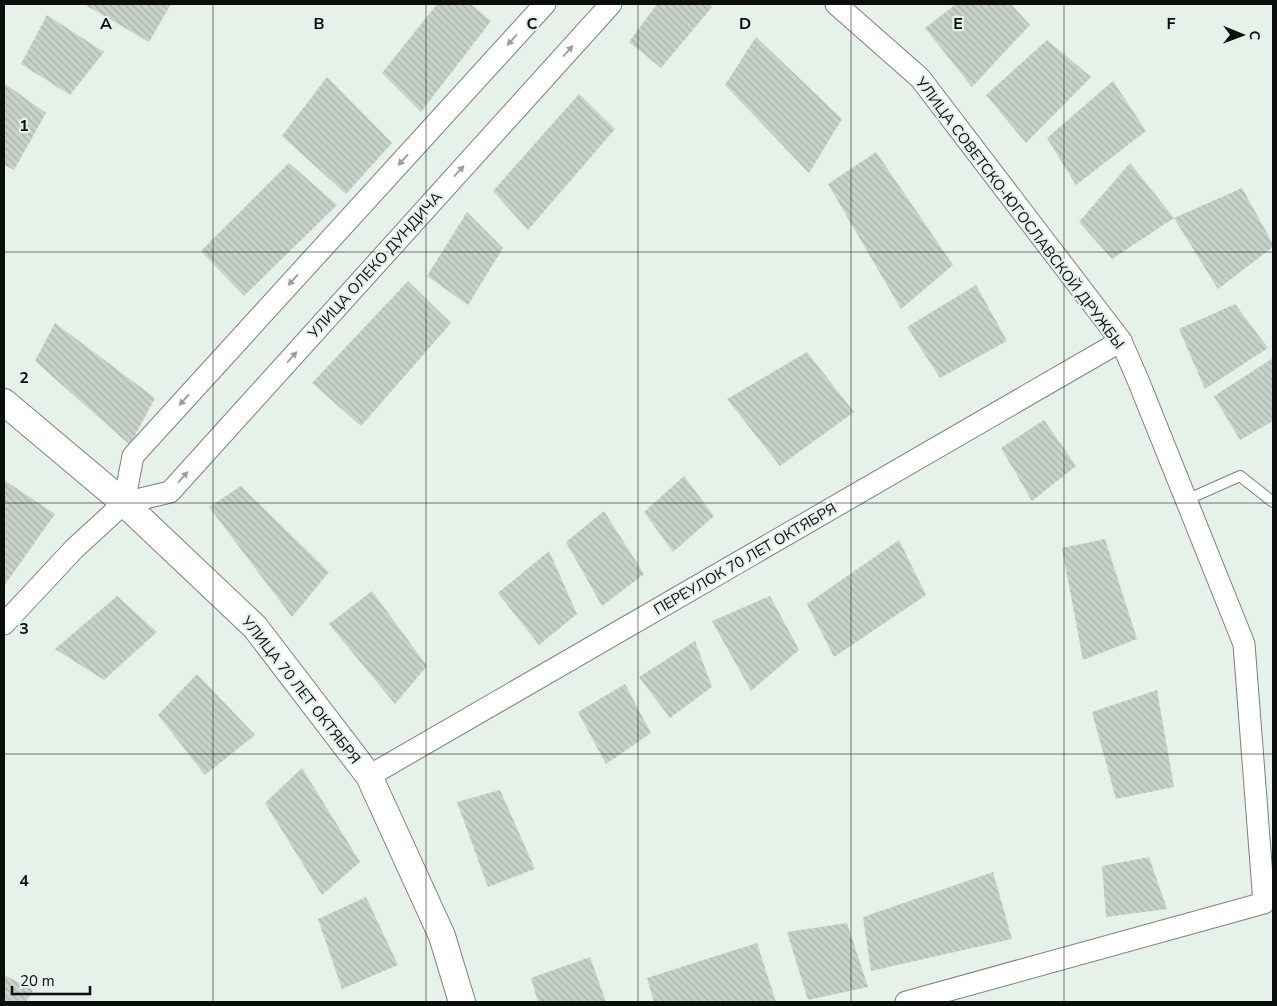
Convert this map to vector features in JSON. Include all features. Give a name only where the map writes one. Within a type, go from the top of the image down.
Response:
[{"type":"street","points":[[124,503],[133,456],[545,4]]},
{"type":"street","name":"УЛИЦА ОЛЕКО ДУНДИЧА","points":[[4,624],[74,548],[124,503],[170,492],[611,4]]},
{"type":"street","name":"УЛИЦА СОВЕТСКО-ЮГОСЛАВСКОЙ ДРУЖБЫ","points":[[836,4],[920,78],[1121,341],[1244,644],[1264,903],[906,1002]]},
{"type":"street","name":"ПЕРЕУЛОК 70 ЛЕТ ОКТЯБРЯ","points":[[369,776],[1121,341]]},
{"type":"street","name":"УЛИЦА 70 ЛЕТ ОКТЯБРЯ","points":[[4,402],[124,503],[255,627],[369,776],[442,936],[462,1002]]},
{"type":"lane","points":[[1186,500],[1240,476],[1273,502]]},
{"type":"building","points":[[88,4],[171,4],[149,42],[87,6]]},
{"type":"building","points":[[437,4],[471,4],[491,21],[421,112],[382,73]]},
{"type":"building","points":[[657,4],[708,4],[712,7],[661,68],[629,42]]},
{"type":"building","points":[[956,4],[1011,4],[1030,25],[972,87],[925,28]]},
{"type":"building","points":[[47,15],[104,52],[70,95],[21,64]]},
{"type":"building","points":[[756,37],[842,119],[809,173],[725,85]]},
{"type":"building","points":[[1047,40],[1091,77],[1026,143],[986,95]]},
{"type":"building","points":[[327,77],[392,143],[346,194],[282,136]]},
{"type":"building","points":[[1113,81],[1146,131],[1076,185],[1047,138]]},
{"type":"building","points":[[4,83],[46,113],[14,170],[4,165]]},
{"type":"building","points":[[579,94],[615,129],[528,230],[493,191]]},
{"type":"building","points":[[876,152],[953,265],[901,309],[828,184]]},
{"type":"building","points":[[289,163],[337,205],[244,296],[201,251]]},
{"type":"building","points":[[1130,163],[1174,218],[1112,259],[1079,222]]},
{"type":"building","points":[[1242,188],[1273,247],[1218,289],[1174,218]]},
{"type":"building","points":[[467,212],[503,248],[468,305],[427,276]]},
{"type":"building","points":[[408,281],[451,323],[361,426],[312,383]]},
{"type":"building","points":[[976,285],[1007,341],[940,378],[907,327]]},
{"type":"building","points":[[1235,304],[1268,348],[1205,389],[1179,329]]},
{"type":"building","points":[[55,323],[155,398],[130,445],[35,361]]},
{"type":"building","points":[[807,352],[854,412],[780,466],[727,399]]},
{"type":"building","points":[[1273,358],[1273,421],[1240,440],[1214,396]]},
{"type":"building","points":[[1044,420],[1076,466],[1032,501],[1001,448]]},
{"type":"building","points":[[684,476],[714,516],[673,552],[644,512]]},
{"type":"building","points":[[4,480],[55,514],[4,586]]},
{"type":"building","points":[[241,486],[329,572],[292,617],[209,507]]},
{"type":"building","points":[[604,511],[644,574],[602,606],[566,542]]},
{"type":"building","points":[[1105,539],[1137,639],[1083,660],[1062,548]]},
{"type":"building","points":[[899,540],[926,595],[834,657],[807,604]]},
{"type":"building","points":[[549,551],[577,614],[539,645],[498,593]]},
{"type":"building","points":[[372,591],[427,666],[395,704],[329,624]]},
{"type":"building","points":[[117,596],[157,632],[104,680],[55,649]]},
{"type":"building","points":[[770,596],[799,650],[751,691],[712,621]]},
{"type":"building","points":[[695,641],[712,687],[670,718],[639,677]]},
{"type":"building","points":[[197,674],[255,735],[205,775],[158,715]]},
{"type":"building","points":[[625,684],[651,733],[606,764],[578,712]]},
{"type":"building","points":[[1157,690],[1174,787],[1116,799],[1092,712]]},
{"type":"building","points":[[302,768],[360,862],[322,895],[265,803]]},
{"type":"building","points":[[500,790],[535,869],[488,887],[457,802]]},
{"type":"building","points":[[1149,857],[1167,909],[1106,917],[1102,866]]},
{"type":"building","points":[[993,872],[1012,939],[871,971],[863,917]]},
{"type":"building","points":[[366,897],[398,965],[342,989],[318,919]]},
{"type":"building","points":[[847,923],[868,987],[808,1000],[787,932]]},
{"type":"building","points":[[757,943],[776,1002],[654,1002],[647,978]]},
{"type":"building","points":[[590,957],[606,1002],[538,1002],[531,978]]},
{"type":"building","points":[[4,975],[33,990],[26,1002],[4,1002]]}]
